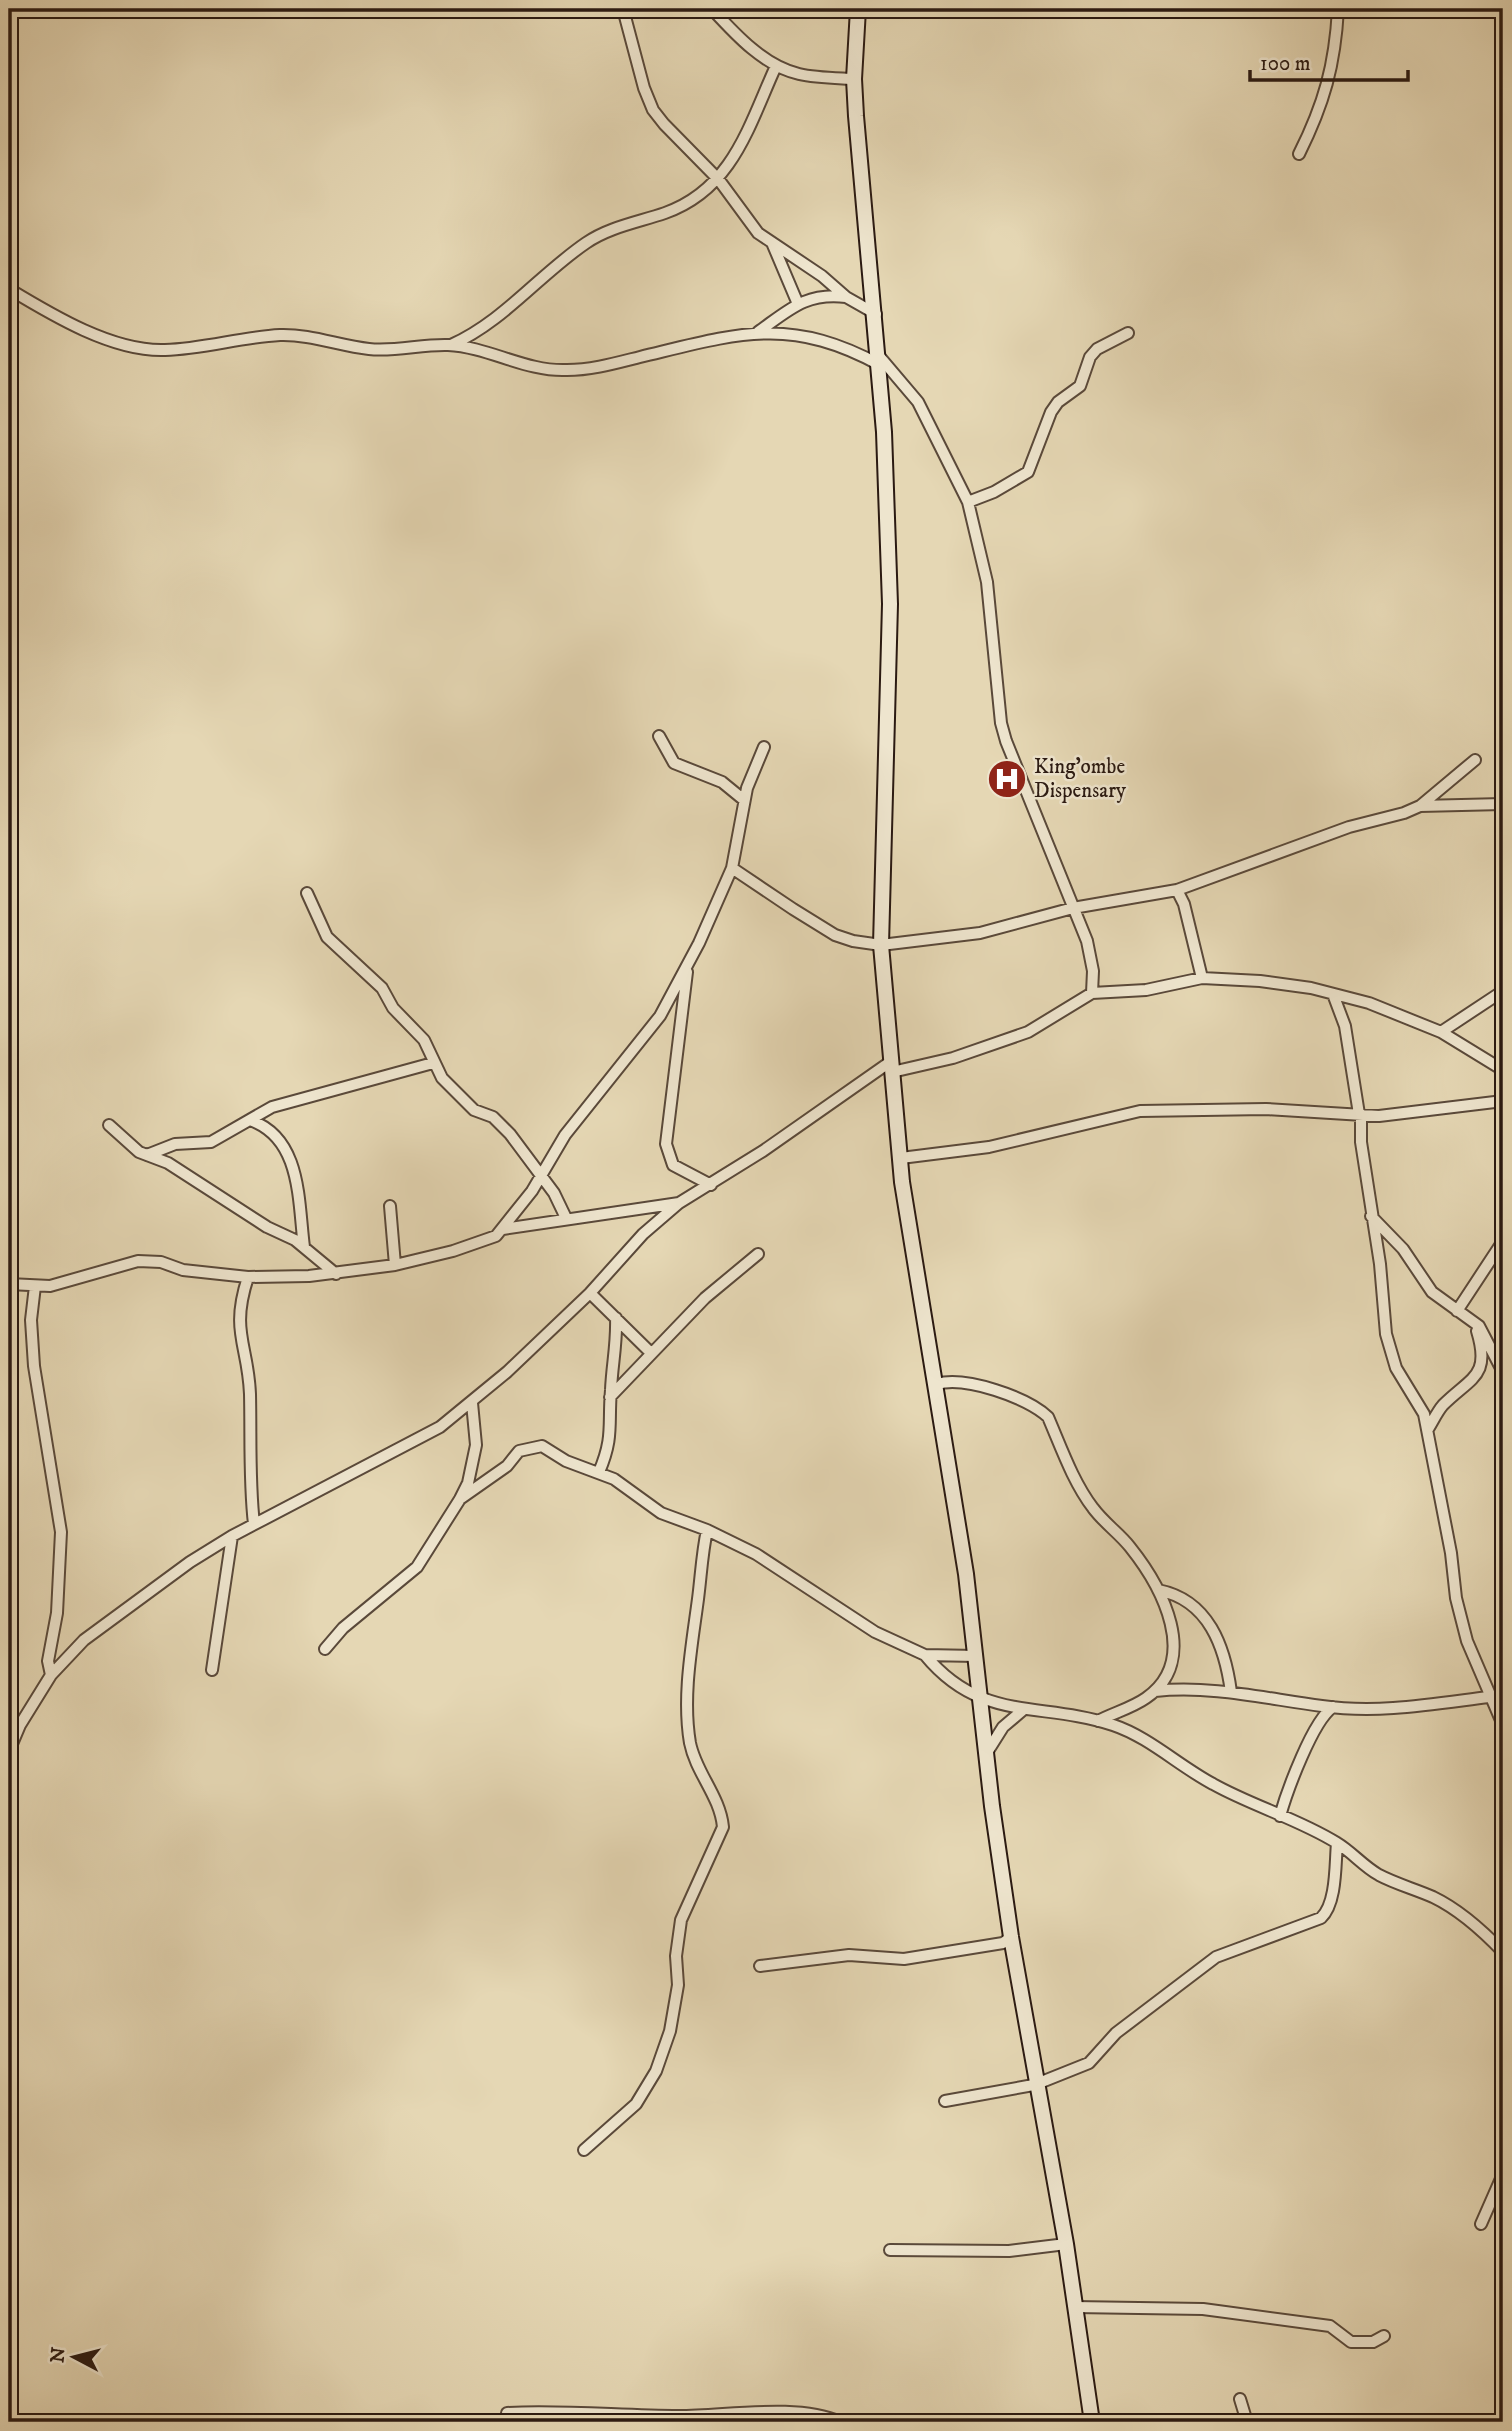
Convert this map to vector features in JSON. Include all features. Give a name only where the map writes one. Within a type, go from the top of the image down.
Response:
[{"type":"street","points":[[623,9],[653,110],[719,180],[744,218],[772,244],[822,276],[846,298],[876,314]]},
{"type":"street","points":[[712,9],[744,42],[776,66],[800,75],[854,79]]},
{"type":"street","points":[[858,9],[854,79],[880,361],[890,604],[881,945],[891,1067],[905,1207],[924,1328],[937,1384],[982,1699],[986,1754],[1012,1937],[1066,2244],[1093,2422]]},
{"type":"street","points":[[1299,154],[1332,72],[1338,9]]},
{"type":"street","points":[[451,345],[484,329],[588,241],[689,203],[719,180],[738,150],[776,66]]},
{"type":"street","points":[[772,244],[798,304]]},
{"type":"street","points":[[9,289],[44,312],[71,324],[126,344],[161,351],[279,335],[370,350],[451,345],[536,367],[565,371],[598,367],[756,333],[795,333],[825,340],[880,361],[918,402],[968,502],[987,582],[1003,732],[1090,953],[1092,993]]},
{"type":"street","points":[[756,333],[798,304],[815,296],[846,298]]},
{"type":"street","points":[[968,502],[994,492],[1028,472],[1051,412],[1058,402],[1080,386],[1090,357],[1097,349],[1128,332]]},
{"type":"street","points":[[659,736],[674,763],[722,782],[744,800]]},
{"type":"street","points":[[9,1284],[35,1286],[63,1283],[138,1261],[161,1262],[183,1270],[248,1277],[336,1274],[395,1265],[484,1242],[503,1229],[565,1135],[653,1027],[689,963],[732,868],[751,773],[764,747]]},
{"type":"street","points":[[1420,806],[1475,760]]},
{"type":"street","points":[[732,868],[835,935],[853,942],[881,945],[980,933],[1073,908],[1177,890],[1349,827],[1420,806],[1503,804]]},
{"type":"street","points":[[1177,890],[1184,904],[1202,978]]},
{"type":"street","points":[[307,893],[323,933],[382,988],[393,1008],[424,1040],[442,1078],[474,1110],[500,1123],[541,1175],[566,1218]]},
{"type":"street","points":[[689,963],[666,1144],[673,1165],[711,1185]]},
{"type":"street","points":[[9,1751],[20,1725],[51,1675],[84,1640],[190,1562],[232,1536],[420,1439],[472,1402],[590,1293],[643,1234],[679,1203],[711,1185],[891,1067],[953,1058],[1028,1032],[1092,993],[1146,990],[1202,978],[1260,981],[1370,1003],[1441,1032],[1503,1070]]},
{"type":"street","points":[[1441,1032],[1503,991]]},
{"type":"street","points":[[1333,994],[1345,1026],[1360,1114],[1361,1142],[1380,1264],[1386,1334],[1396,1368],[1420,1407],[1428,1429],[1456,1598],[1467,1641],[1503,1725]]},
{"type":"street","points":[[147,1155],[175,1144],[211,1142],[272,1107],[433,1063]]},
{"type":"street","points":[[901,1158],[989,1147],[1140,1111],[1266,1109],[1379,1116],[1503,1101]]},
{"type":"street","points":[[250,1120],[272,1131],[290,1156],[304,1247]]},
{"type":"street","points":[[109,1125],[124,1140],[147,1155],[168,1163],[304,1247],[336,1274]]},
{"type":"street","points":[[503,1229],[679,1203]]},
{"type":"street","points":[[390,1206],[395,1265]]},
{"type":"street","points":[[1371,1216],[1403,1250],[1433,1293],[1482,1330],[1503,1372]]},
{"type":"street","points":[[1457,1311],[1503,1241]]},
{"type":"street","points":[[610,1397],[650,1352],[705,1298],[758,1254]]},
{"type":"street","points":[[248,1277],[239,1306],[238,1332],[250,1389],[254,1524]]},
{"type":"street","points":[[35,1286],[31,1320],[34,1366],[61,1532],[57,1614],[48,1661],[51,1675]]},
{"type":"street","points":[[590,1293],[650,1352]]},
{"type":"street","points":[[600,1472],[611,1440],[610,1397],[617,1352],[616,1318]]},
{"type":"street","points":[[1428,1429],[1444,1405],[1479,1373],[1483,1358],[1473,1321]]},
{"type":"street","points":[[937,1384],[947,1381],[998,1392],[1038,1407],[1048,1417],[1091,1506],[1130,1546],[1158,1590],[1171,1617],[1173,1640],[1169,1671],[1155,1691],[1136,1704],[1098,1721]]},
{"type":"street","points":[[325,1649],[343,1628],[420,1563],[460,1499],[468,1483],[476,1445],[472,1402]]},
{"type":"street","points":[[460,1499],[507,1466],[519,1451],[536,1445],[574,1464],[600,1472],[625,1485],[661,1513],[707,1530],[780,1568],[851,1619],[925,1655],[947,1678],[982,1699],[1023,1710],[1039,1710],[1098,1721],[1142,1739],[1184,1769],[1337,1843],[1382,1876],[1458,1912],[1503,1952]]},
{"type":"street","points":[[584,2150],[636,2104],[656,2071],[670,2031],[678,1985],[676,1956],[681,1920],[723,1827],[720,1811],[696,1763],[690,1742],[688,1715],[689,1662],[707,1530]]},
{"type":"street","points":[[212,1670],[232,1536]]},
{"type":"street","points":[[1158,1590],[1173,1594],[1208,1619],[1224,1650],[1231,1692]]},
{"type":"street","points":[[925,1655],[976,1656]]},
{"type":"street","points":[[1155,1691],[1231,1692],[1333,1707],[1382,1710],[1489,1697]]},
{"type":"street","points":[[1280,1816],[1301,1757],[1320,1720],[1333,1707]]},
{"type":"street","points":[[986,1754],[1003,1727],[1023,1710]]},
{"type":"street","points":[[946,2101],[1039,2084],[1089,2063],[1116,2033],[1216,1957],[1321,1918],[1326,1914],[1331,1897],[1337,1843]]},
{"type":"street","points":[[760,1966],[849,1955],[892,1959],[921,1957],[1003,1943],[1012,1937]]},
{"type":"street","points":[[1481,2224],[1503,2174]]},
{"type":"street","points":[[890,2250],[1009,2252],[1066,2244]]},
{"type":"street","points":[[1074,2307],[1203,2309],[1330,2326],[1351,2342],[1365,2343],[1384,2336]]},
{"type":"street","points":[[1240,2399],[1247,2422]]},
{"type":"street","points":[[507,2413],[550,2411],[678,2416],[813,2414],[840,2422]]},
{"type":"place","name":"King'ombe Dispensary","points":[[1007,779]]}]
